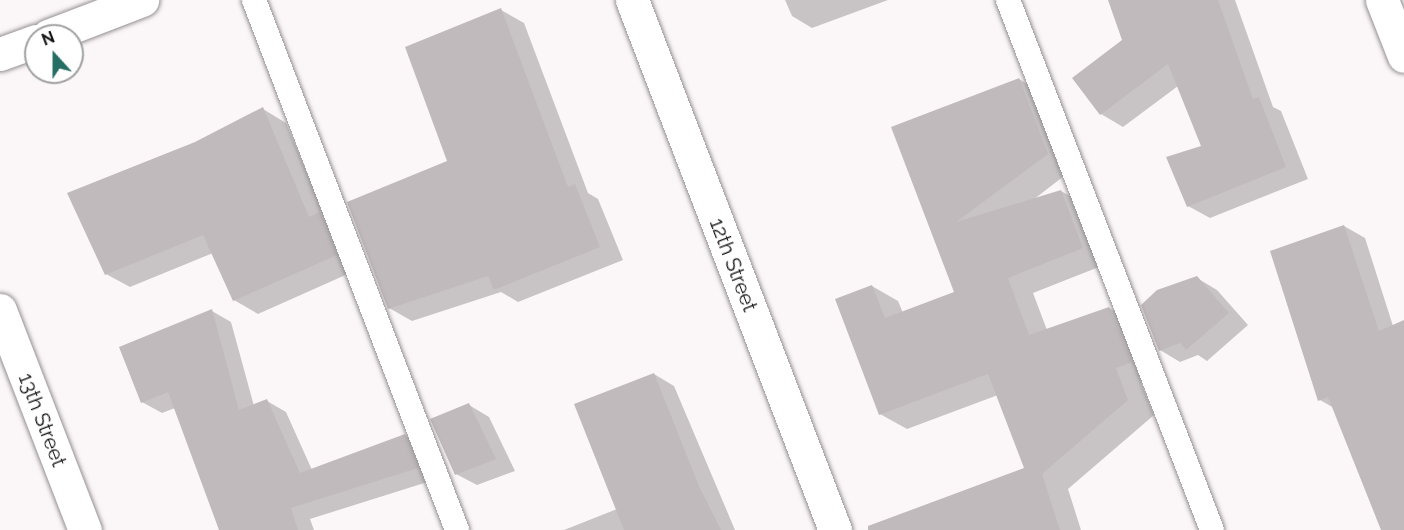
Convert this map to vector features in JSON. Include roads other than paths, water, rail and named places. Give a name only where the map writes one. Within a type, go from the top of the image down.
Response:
[{"type":"street","points":[[79,24],[142,0]]},
{"type":"street","name":"12th Street","points":[[632,0],[835,530]]},
{"type":"street","points":[[1382,0],[1404,56]]},
{"type":"street","points":[[0,54],[24,45]]},
{"type":"street","name":"13th Street","points":[[0,310],[85,530]]},
{"type":"lane","points":[[254,0],[457,530]]},
{"type":"lane","points":[[1008,0],[1212,530]]}]
